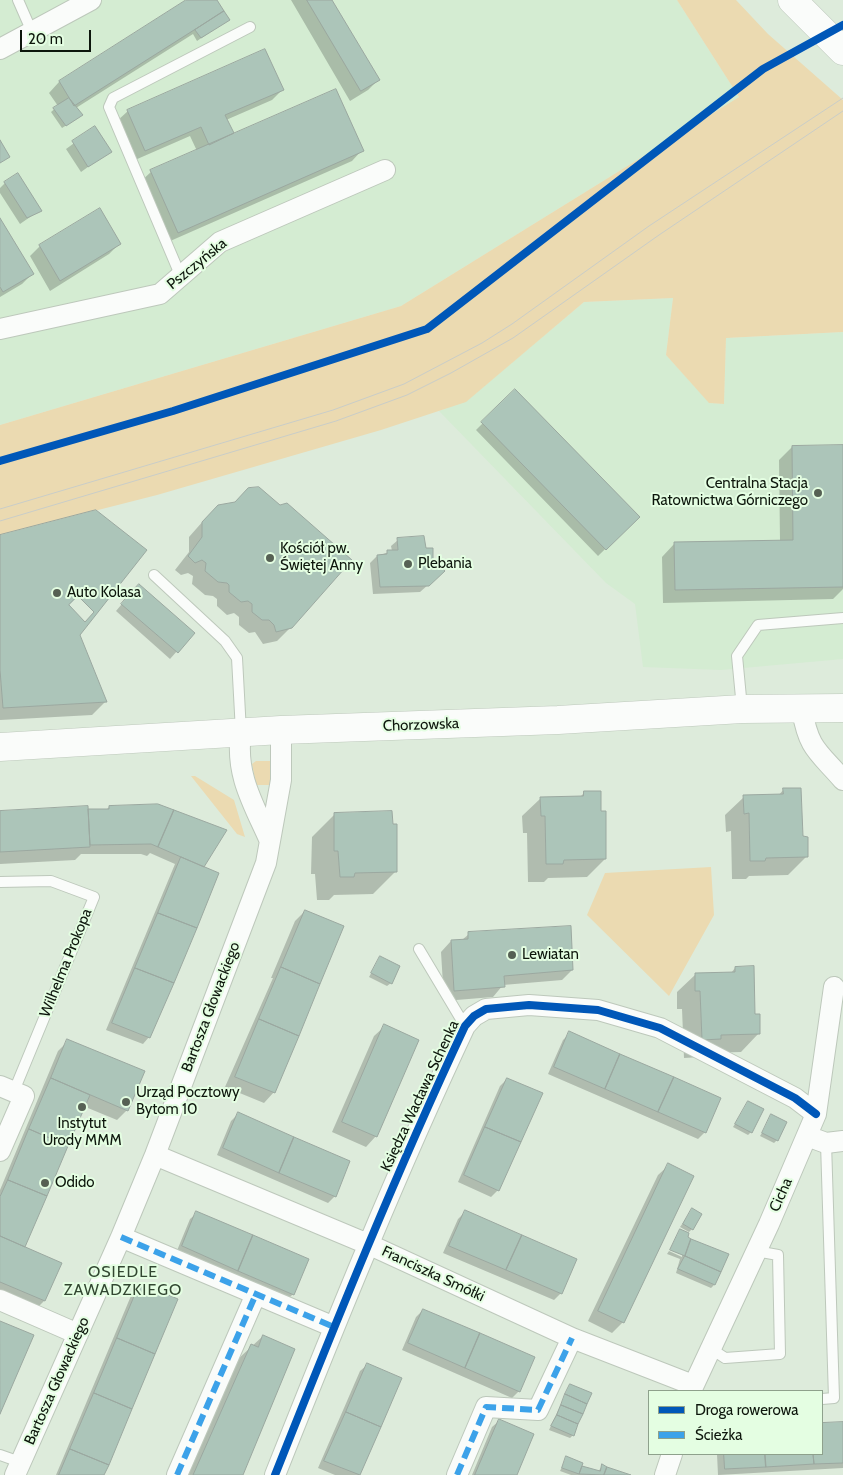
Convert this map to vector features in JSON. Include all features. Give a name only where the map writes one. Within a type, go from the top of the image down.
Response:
[{"type":"main road","points":[[792,0],[843,51]]},
{"type":"main road","name":"Chorzowska","points":[[0,747],[281,730],[558,720],[742,709],[802,710],[843,708]]},
{"type":"street","points":[[0,49],[90,0]]},
{"type":"street","name":"Pszczyńska","points":[[0,329],[160,294],[220,242],[385,170]]},
{"type":"street","points":[[802,710],[806,732],[814,749],[840,774]]},
{"type":"street","name":"Bartosza Głowackiego","points":[[18,1469],[121,1237],[155,1155],[266,863],[281,780],[281,730]]},
{"type":"street","points":[[241,733],[238,753],[244,782],[269,839]]},
{"type":"street","name":"Cicha","points":[[692,1388],[756,1251],[825,1140],[816,1114],[834,988]]},
{"type":"street","name":"Księdza Wacława Schenka","points":[[275,1475],[334,1327],[401,1170],[465,1026],[474,1016],[486,1009],[529,1005],[598,1010],[660,1028],[795,1098],[816,1114]]},
{"type":"street","name":"Wilhelma Prokopa","points":[[0,1151],[24,1096],[7,1089]]},
{"type":"street","name":"Franciszka Smółki","points":[[155,1155],[370,1245],[572,1338],[692,1388]]},
{"type":"street","points":[[121,1237],[334,1327]]},
{"type":"street","points":[[177,1475],[256,1294]]},
{"type":"street","points":[[0,1300],[78,1334]]},
{"type":"street","points":[[457,1475],[486,1407],[538,1410],[572,1338]]},
{"type":"street","points":[[665,1475],[672,1455]]},
{"type":"lane","points":[[18,0],[32,32]]},
{"type":"lane","points":[[181,277],[109,107],[113,98],[250,27]]},
{"type":"lane","points":[[154,575],[225,641],[237,658],[241,733]]},
{"type":"lane","points":[[742,709],[737,656],[758,625],[843,618]]},
{"type":"lane","name":"Wilhelma Prokopa","points":[[0,882],[51,881],[94,897],[7,1089]]},
{"type":"lane","points":[[419,949],[465,1026]]},
{"type":"lane","points":[[823,1399],[834,1398],[825,1140]]},
{"type":"lane","points":[[710,1348],[725,1358],[780,1354],[778,1255],[756,1251]]},
{"type":"lane","points":[[0,1455],[18,1469]]},
{"type":"shaded area","points":[[0,0],[677,0],[739,97],[401,306],[0,425]]},
{"type":"shaded area","points":[[677,0],[736,0],[768,34],[843,100],[843,332],[726,338],[724,404],[709,403],[666,355],[673,298],[584,302],[466,402],[381,430],[157,495],[0,535],[0,425],[401,306],[739,97]]},
{"type":"shaded area","points":[[673,298],[666,355],[710,403],[724,404],[726,338],[843,332],[843,659],[721,670],[643,667],[635,604],[606,583],[439,411],[466,401],[584,302]]},
{"type":"shaded area","points":[[256,761],[271,761],[270,785],[256,785],[252,764]]},
{"type":"shaded area","points":[[191,776],[195,776],[234,800],[245,837],[237,834]]},
{"type":"shaded area","points":[[711,867],[714,915],[669,996],[587,915],[605,873]]},
{"type":"building","points":[[186,0],[217,0],[224,11],[74,106],[59,81]]},
{"type":"building","points":[[307,0],[332,0],[380,80],[361,91]]},
{"type":"building","points":[[224,11],[230,20],[201,38],[195,30]]},
{"type":"building","points":[[265,49],[284,90],[225,115],[234,133],[209,145],[201,127],[145,151],[127,110]]},
{"type":"building","points":[[336,89],[364,151],[178,233],[150,170]]},
{"type":"building","points":[[69,98],[83,115],[66,126],[53,108]]},
{"type":"building","points":[[95,126],[112,152],[88,167],[72,141]]},
{"type":"building","points":[[0,140],[10,157],[0,163]]},
{"type":"building","points":[[18,173],[42,211],[27,218],[4,182]]},
{"type":"building","points":[[100,208],[121,244],[60,281],[39,245]]},
{"type":"building","points":[[0,218],[34,274],[3,292],[0,287]]},
{"type":"building","name":"Centralna Stacja Ratownictwa Górniczego","points":[[515,389],[640,517],[606,550],[481,422]]},
{"type":"building","name":"Centralna Stacja Ratownictwa Górniczego","points":[[843,445],[843,587],[675,590],[674,542],[793,540],[792,446]]},
{"type":"building","name":"Kościół pw. Świętej Anny","points":[[259,487],[280,505],[287,503],[352,560],[292,628],[276,632],[274,625],[269,620],[262,620],[252,612],[252,604],[248,601],[241,602],[229,592],[229,585],[227,583],[218,582],[205,571],[206,563],[202,560],[195,563],[188,556],[202,537],[202,522],[218,505],[235,502],[248,488]]},
{"type":"building","name":"Auto Kolasa","points":[[96,510],[147,550],[80,635],[107,702],[3,708],[0,670],[0,535]]},
{"type":"building","name":"Plebania","points":[[424,536],[426,548],[433,548],[433,558],[445,571],[429,586],[380,587],[377,555],[387,554],[387,550],[398,550],[397,538]]},
{"type":"building","points":[[139,584],[195,633],[178,653],[121,604]]},
{"type":"building","points":[[78,596],[94,612],[85,622],[69,605]]},
{"type":"building","points":[[783,788],[801,788],[803,836],[808,837],[808,857],[766,858],[765,861],[750,861],[749,813],[744,814],[743,795],[783,794]]},
{"type":"building","points":[[584,791],[601,791],[601,811],[606,811],[606,859],[564,860],[563,864],[546,864],[545,816],[541,816],[540,797],[583,796]]},
{"type":"building","points":[[158,804],[174,810],[158,847],[151,844],[90,845],[88,809]]},
{"type":"building","points":[[88,806],[90,847],[0,852],[0,811]]},
{"type":"building","points":[[174,810],[227,830],[204,867],[158,847]]},
{"type":"building","points":[[392,811],[393,824],[397,824],[397,872],[355,873],[354,877],[340,877],[338,851],[334,851],[334,813]]},
{"type":"building","points":[[181,857],[219,873],[197,928],[158,913]]},
{"type":"building","points":[[305,910],[344,926],[320,984],[281,967]]},
{"type":"building","points":[[158,913],[197,928],[174,983],[135,968]]},
{"type":"building","name":"Lewiatan","points":[[571,926],[573,970],[504,976],[505,987],[454,991],[451,940],[468,939],[468,932]]},
{"type":"building","points":[[380,956],[400,966],[392,984],[371,973]]},
{"type":"building","points":[[754,966],[755,1014],[760,1014],[760,1034],[721,1035],[721,1039],[702,1040],[700,991],[695,991],[695,973],[735,972],[735,967]]},
{"type":"building","points":[[281,967],[320,984],[299,1036],[259,1019]]},
{"type":"building","points":[[135,968],[174,983],[150,1038],[112,1023]]},
{"type":"building","points":[[259,1019],[299,1036],[275,1093],[235,1077]]},
{"type":"building","points":[[384,1024],[419,1040],[377,1137],[342,1122]]},
{"type":"building","points":[[569,1031],[620,1054],[605,1089],[554,1067]]},
{"type":"building","points":[[67,1039],[145,1071],[128,1111],[51,1078]]},
{"type":"building","points":[[620,1054],[674,1077],[658,1112],[605,1089]]},
{"type":"building","points":[[674,1077],[721,1098],[706,1133],[658,1112]]},
{"type":"building","points":[[51,1078],[90,1095],[68,1146],[29,1129]]},
{"type":"building","points":[[507,1078],[543,1093],[521,1142],[485,1127]]},
{"type":"building","points":[[748,1101],[764,1109],[752,1133],[735,1124]]},
{"type":"building","points":[[238,1112],[294,1137],[279,1173],[223,1148]]},
{"type":"building","points":[[771,1114],[787,1122],[778,1141],[762,1133]]},
{"type":"building","points":[[485,1127],[521,1142],[499,1191],[464,1175]]},
{"type":"building","points":[[29,1129],[68,1146],[47,1196],[8,1180]]},
{"type":"building","points":[[294,1137],[350,1161],[336,1197],[279,1173]]},
{"type":"building","points":[[668,1163],[694,1176],[624,1323],[598,1311]]},
{"type":"building","points":[[8,1180],[47,1196],[25,1247],[0,1236],[0,1197]]},
{"type":"building","points":[[692,1208],[702,1214],[693,1230],[683,1224]]},
{"type":"building","points":[[465,1210],[522,1235],[506,1270],[449,1246]]},
{"type":"building","points":[[196,1211],[253,1235],[238,1271],[182,1246]]},
{"type":"building","points":[[680,1229],[689,1233],[688,1237],[691,1239],[685,1256],[670,1250]]},
{"type":"building","points":[[253,1235],[309,1259],[294,1295],[238,1271]]},
{"type":"building","points":[[522,1235],[577,1259],[562,1294],[506,1270]]},
{"type":"building","points":[[0,1236],[62,1263],[45,1301],[0,1282]]},
{"type":"building","points":[[691,1239],[729,1254],[721,1272],[685,1256]]},
{"type":"building","points":[[685,1256],[721,1272],[715,1285],[678,1269]]},
{"type":"building","points":[[140,1283],[178,1299],[155,1354],[117,1338]]},
{"type":"building","points":[[423,1309],[480,1333],[465,1368],[408,1343]]},
{"type":"building","points":[[0,1321],[34,1335],[0,1414]]},
{"type":"building","points":[[480,1333],[535,1357],[520,1392],[465,1368]]},
{"type":"building","points":[[263,1335],[295,1349],[243,1475],[193,1475],[251,1344],[258,1347]]},
{"type":"building","points":[[117,1338],[155,1354],[132,1409],[94,1393]]},
{"type":"building","points":[[367,1363],[402,1378],[381,1427],[346,1412]]},
{"type":"building","points":[[570,1384],[592,1393],[587,1404],[565,1394]]},
{"type":"building","points":[[94,1393],[132,1409],[109,1465],[70,1449]]},
{"type":"building","points":[[565,1394],[587,1404],[583,1414],[561,1405]]},
{"type":"building","points":[[561,1405],[583,1414],[578,1424],[557,1415]]},
{"type":"building","points":[[346,1412],[381,1427],[360,1475],[324,1461]]},
{"type":"building","points":[[557,1415],[578,1424],[574,1436],[551,1426]]},
{"type":"building","points":[[499,1419],[534,1434],[517,1475],[475,1475]]},
{"type":"building","points":[[843,1422],[843,1463],[814,1464],[813,1455],[823,1455],[823,1423]]},
{"type":"building","points":[[70,1449],[109,1465],[104,1475],[59,1475]]},
{"type":"building","points":[[724,1455],[765,1455],[766,1467],[725,1469]]},
{"type":"building","points":[[765,1455],[813,1455],[814,1464],[766,1467]]},
{"type":"building","points":[[566,1456],[583,1463],[579,1474],[562,1468]]},
{"type":"building","points":[[602,1464],[607,1467],[604,1475],[579,1474],[582,1466],[600,1471]]},
{"type":"building","points":[[607,1467],[631,1475],[604,1475]]},
{"type":"tram line","points":[[0,509],[333,410],[404,384],[482,343],[512,324],[649,226],[843,98]]},
{"type":"tram line","points":[[0,521],[336,421],[407,395],[513,338],[659,235],[843,111]]},
{"type":"marked path","points":[[121,1237],[334,1327]]},
{"type":"marked path","points":[[177,1475],[256,1294]]},
{"type":"marked path","points":[[457,1475],[486,1407],[538,1410],[572,1338]]},
{"type":"cycle path","points":[[0,461],[173,411],[427,329],[763,69],[843,25]]},
{"type":"cycle path","points":[[275,1475],[390,1193],[465,1026],[474,1016],[486,1009],[529,1005],[598,1010],[660,1028],[795,1098],[816,1114]]},
{"type":"place","name":"Centralna Stacja Ratownictwa Górniczego","points":[[818,493]]},
{"type":"place","name":"Kościół pw. Świętej Anny","points":[[270,558]]},
{"type":"place","name":"Plebania","points":[[408,564]]},
{"type":"place","name":"Auto Kolasa","points":[[57,593]]},
{"type":"place","name":"Lewiatan","points":[[512,955]]},
{"type":"place","name":"Urząd Pocztowy Bytom 10","points":[[126,1102]]},
{"type":"place","name":"Instytut Urody MMM","points":[[82,1107]]},
{"type":"place","name":"Odido","points":[[45,1183]]},
{"type":"district","name":"OSIEDLE ZAWADZKIEGO","points":[[123,1281]]}]
